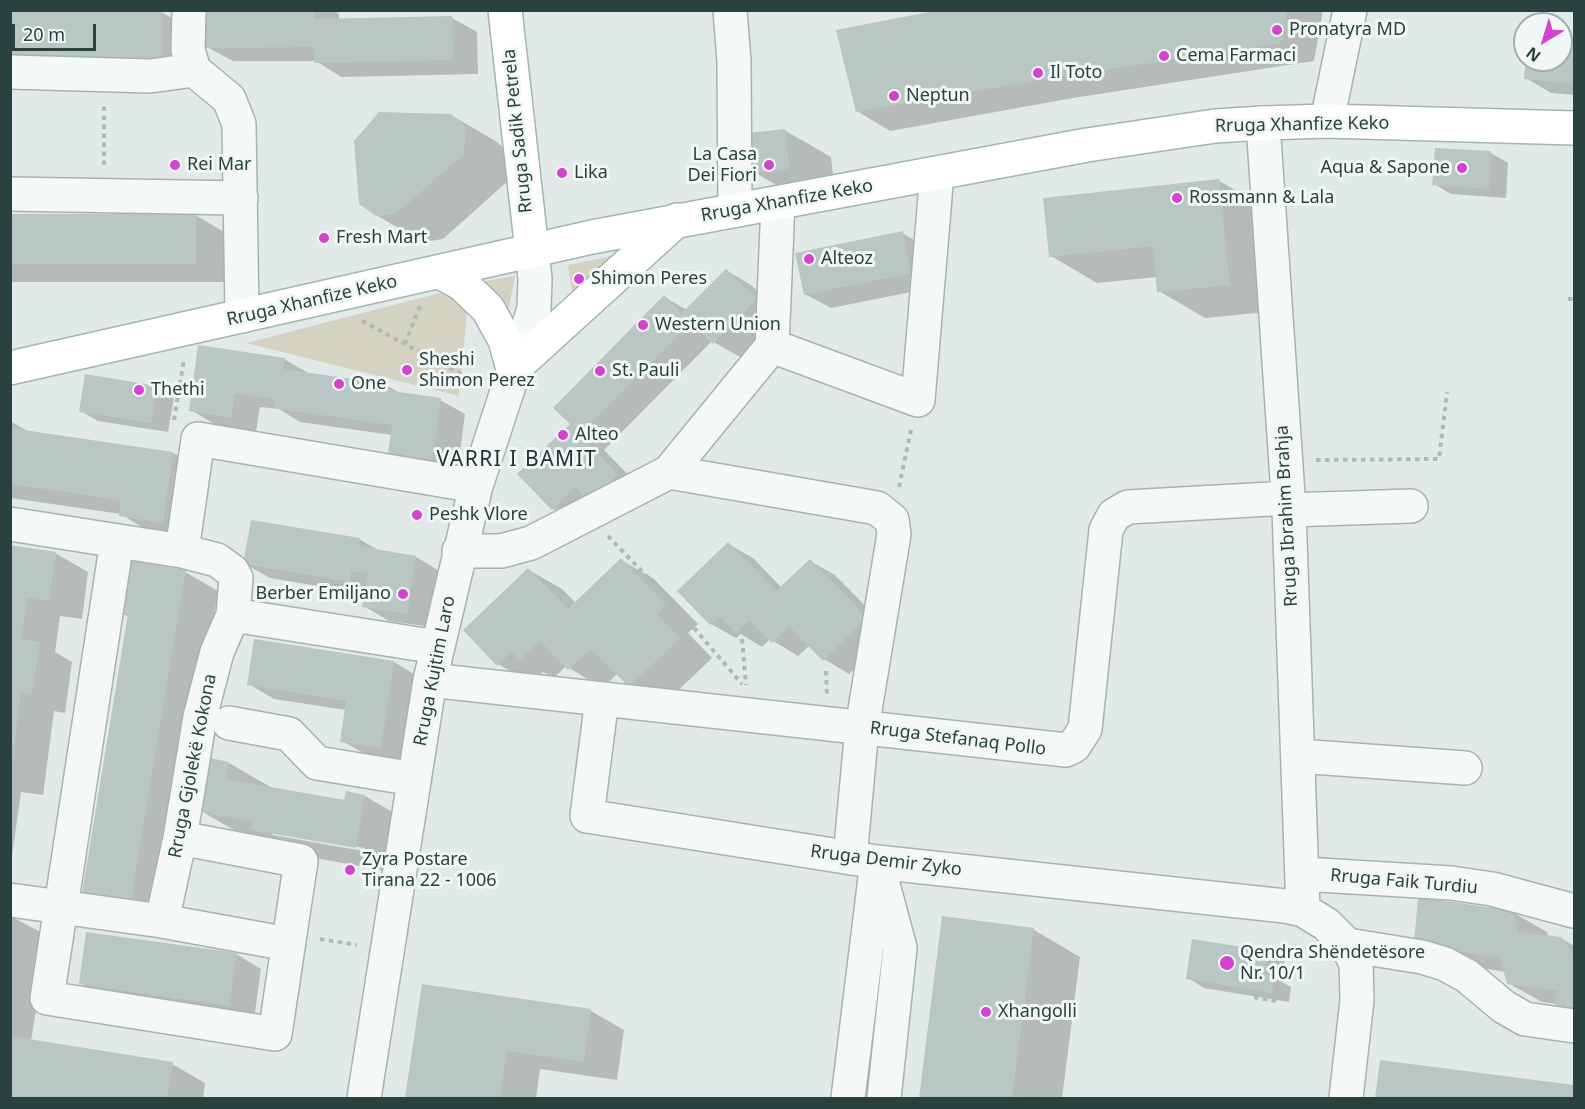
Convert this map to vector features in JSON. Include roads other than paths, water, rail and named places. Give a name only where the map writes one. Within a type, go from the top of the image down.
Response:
[{"type":"main road","name":"Rruga Sadik Petrela","points":[[504,10],[532,251]]},
{"type":"main road","name":"Rruga Xhanfize Keko","points":[[10,368],[677,220],[1099,143],[1215,126],[1263,123],[1327,122],[1575,128]]},
{"type":"main road","points":[[440,272],[462,284],[488,309],[501,332],[513,369],[677,220]]},
{"type":"street","points":[[189,10],[188,50],[194,70],[230,99],[239,124],[242,316]]},
{"type":"street","points":[[730,10],[734,60],[735,210]]},
{"type":"street","points":[[1327,122],[1350,10]]},
{"type":"street","points":[[10,72],[150,76],[194,70]]},
{"type":"street","name":"Rruga Ibrahim Brahja","points":[[1263,123],[1286,462],[1303,910]]},
{"type":"street","points":[[772,346],[918,400],[937,173]]},
{"type":"street","points":[[10,194],[241,198]]},
{"type":"street","points":[[459,551],[514,549],[669,472],[772,346],[778,203]]},
{"type":"street","name":"Rruga Kujtim Laro","points":[[364,1098],[430,680],[476,486],[534,309],[536,279],[532,251]]},
{"type":"street","points":[[182,551],[198,439],[476,486]]},
{"type":"street","points":[[669,472],[877,508],[892,520],[894,534],[862,728],[863,860],[848,1098]]},
{"type":"street","name":"Rruga Stefanaq Pollo","points":[[430,680],[1056,750],[1074,746],[1086,729],[1106,530],[1114,515],[1128,507],[1288,504],[1411,506]]},
{"type":"street","name":"Rruga Gjolekë Kokona","points":[[10,524],[182,551],[218,560],[232,570],[237,586],[233,615],[217,652],[200,717],[180,838],[162,921]]},
{"type":"street","points":[[117,541],[47,999],[275,1034],[301,861],[180,838]]},
{"type":"street","points":[[233,615],[437,647]]},
{"type":"street","name":"Rruga Demir Zyko","points":[[602,699],[587,816],[863,860],[1285,906],[1303,910]]},
{"type":"street","points":[[229,723],[289,734],[317,763],[414,779]]},
{"type":"street","points":[[1298,756],[1465,768]]},
{"type":"street","points":[[863,860],[900,948],[884,1098]]},
{"type":"street","name":"Rruga Faik Turdiu","points":[[1303,874],[1451,883],[1492,889],[1575,911]]},
{"type":"street","points":[[10,900],[289,939]]},
{"type":"street","points":[[1303,910],[1326,924],[1347,945],[1356,964],[1357,1000],[1346,1098]]},
{"type":"street","points":[[1347,945],[1422,957],[1445,964],[1467,976],[1504,1007],[1525,1018],[1575,1026]]},
{"type":"place","name":"Pronatyra MD","points":[[1277,30]]},
{"type":"place","name":"Cema Farmaci","points":[[1164,56]]},
{"type":"place","name":"Il Toto","points":[[1038,73]]},
{"type":"place","name":"Neptun","points":[[894,96]]},
{"type":"place","name":"Rei Mar","points":[[175,165]]},
{"type":"place","name":"La Casa Dei Fiori","points":[[769,165]]},
{"type":"place","name":"Aqua & Sapone","points":[[1462,168]]},
{"type":"place","name":"Lika","points":[[562,173]]},
{"type":"place","name":"Rossmann & Lala","points":[[1177,198]]},
{"type":"place","name":"Fresh Mart","points":[[324,238]]},
{"type":"place","name":"Alteoz","points":[[809,259]]},
{"type":"place","name":"Shimon Peres","points":[[579,279]]},
{"type":"place","name":"Western Union","points":[[643,325]]},
{"type":"place","name":"Sheshi Shimon Perez","points":[[407,370]]},
{"type":"place","name":"St. Pauli","points":[[600,371]]},
{"type":"place","name":"One","points":[[339,384]]},
{"type":"place","name":"Thethi","points":[[139,390]]},
{"type":"place","name":"Alteo","points":[[563,435]]},
{"type":"place","name":"Peshk Vlore","points":[[417,515]]},
{"type":"place","name":"Berber Emiljano","points":[[403,594]]},
{"type":"place","name":"Zyra Postare Tirana 22 - 1006","points":[[350,870]]},
{"type":"place","name":"Qendra Shëndetësore Nr. 10/1","points":[[1227,963]]},
{"type":"place","name":"Xhangolli","points":[[986,1012]]},
{"type":"district","name":"VARRI I BAMIT","points":[[517,460]]}]
